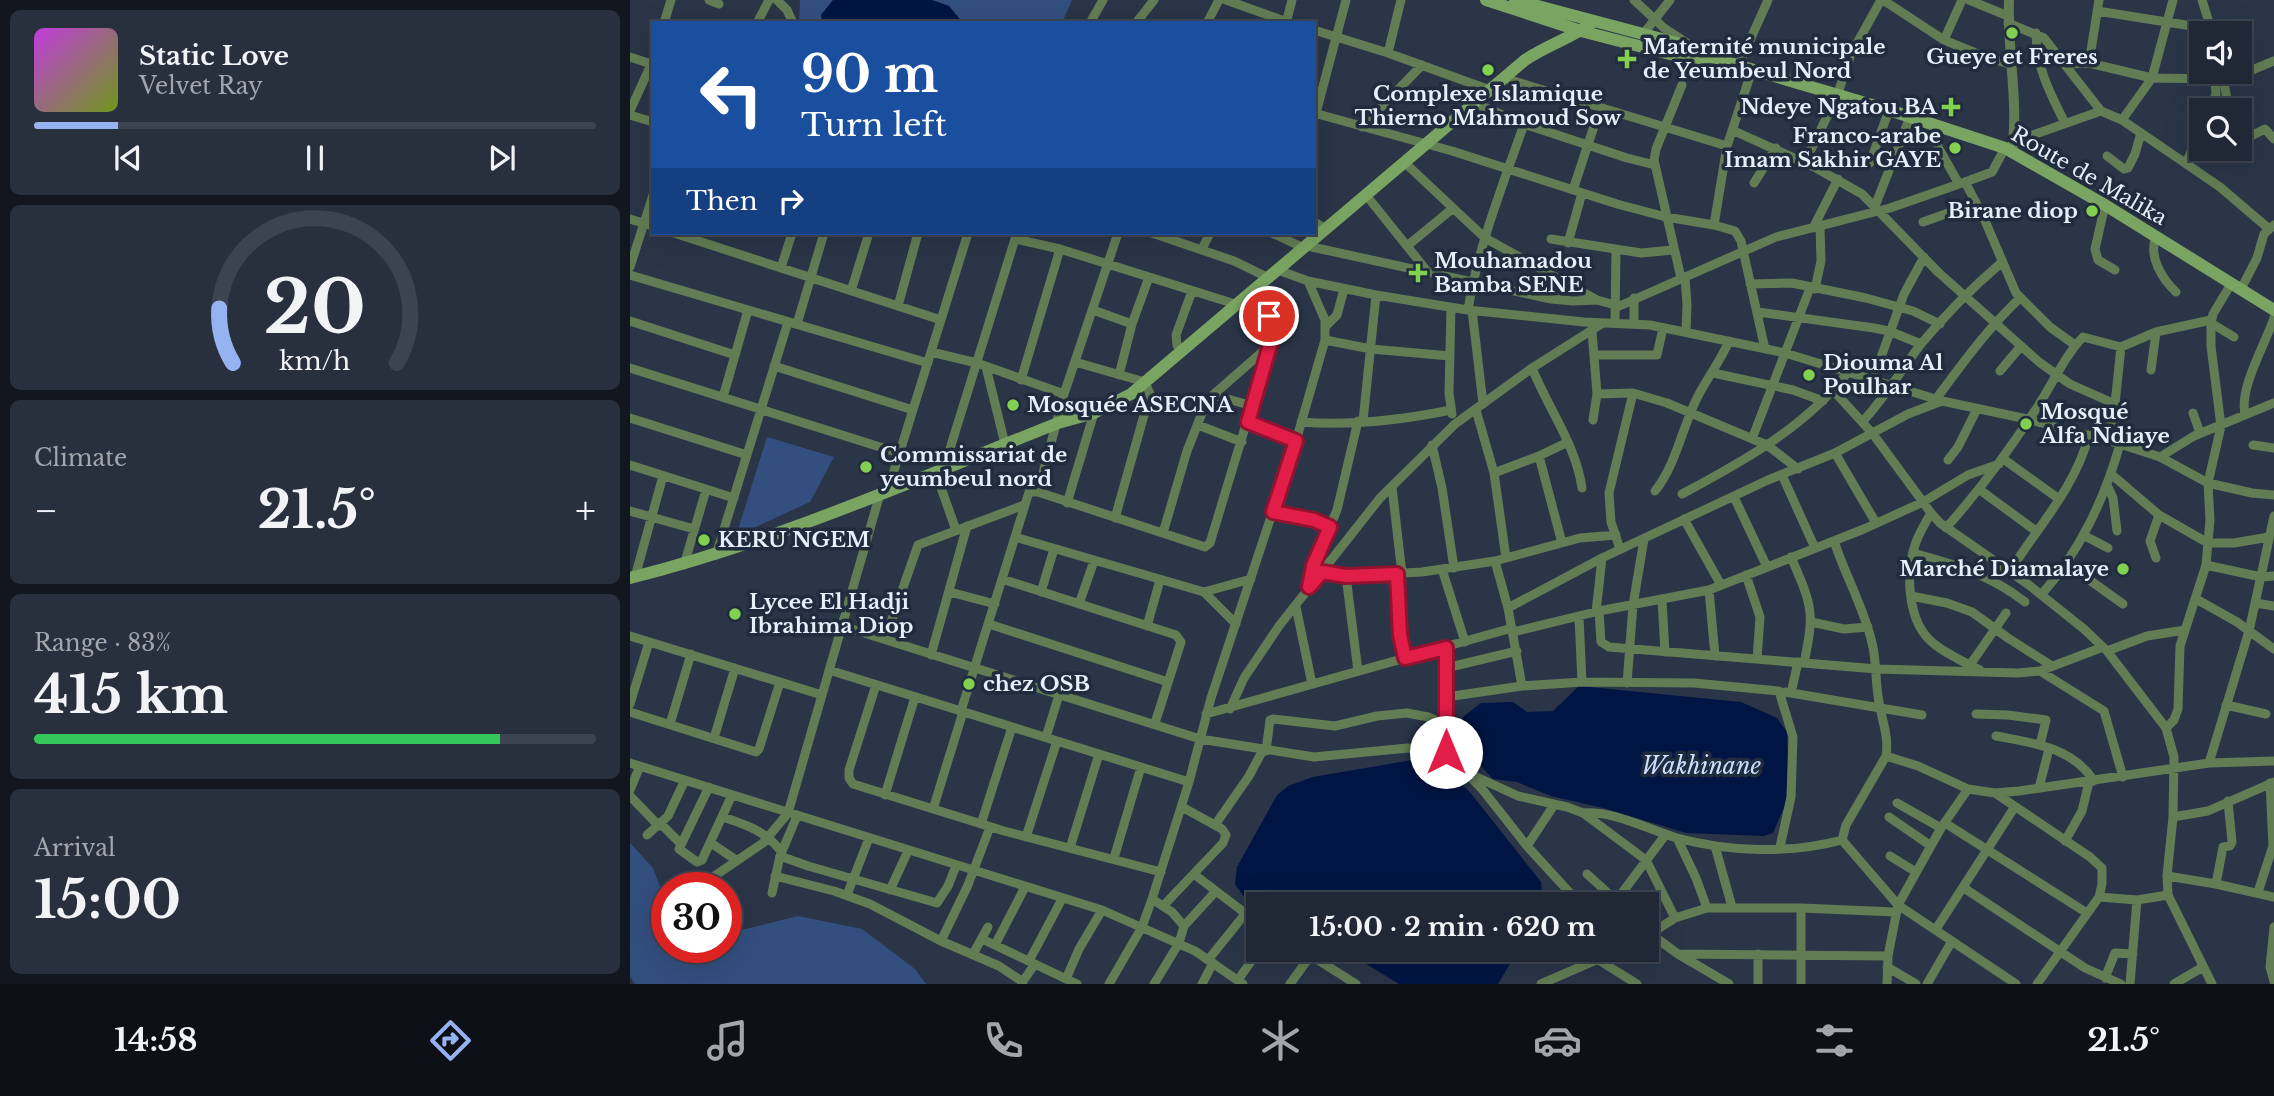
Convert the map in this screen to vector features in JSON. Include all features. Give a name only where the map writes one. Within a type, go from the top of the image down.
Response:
[{"type":"main road","name":"Route de Malika","points":[[1486,0],[1581,31],[1689,59],[1710,57]]},
{"type":"main road","name":"Route de Malika","points":[[1515,0],[1692,47],[1710,57],[2010,147],[2273,309]]},
{"type":"main road","points":[[1320,225],[1366,195],[1537,51],[1581,31],[1593,22]]},
{"type":"main road","points":[[633,578],[768,538],[1058,423],[1094,413],[1132,394],[1305,247],[1313,235]]},
{"type":"street","points":[[665,21],[671,0]]},
{"type":"street","points":[[709,0],[719,4]]},
{"type":"street","points":[[758,21],[769,0]]},
{"type":"street","points":[[778,0],[792,21]]},
{"type":"street","points":[[1091,21],[1103,0]]},
{"type":"street","points":[[1138,21],[1154,0]]},
{"type":"street","points":[[1208,21],[1219,0]]},
{"type":"street","points":[[1226,0],[1284,21]]},
{"type":"street","points":[[1287,21],[1292,0]]},
{"type":"street","points":[[1316,109],[1346,0]]},
{"type":"street","points":[[1388,53],[1401,0]]},
{"type":"street","points":[[1634,0],[1692,47]]},
{"type":"street","points":[[1644,33],[1670,0]]},
{"type":"street","points":[[1714,225],[1727,146],[1746,68],[1768,0]]},
{"type":"street","points":[[1805,162],[1837,96],[1851,54],[1882,0],[1944,40],[2012,65]]},
{"type":"street","points":[[1944,40],[1962,0]]},
{"type":"street","points":[[1969,0],[2036,33],[2051,44],[2101,111],[2122,120],[2220,187],[2271,226],[2236,287],[2211,321],[2211,346],[2221,426],[2208,483],[2206,565],[2179,657],[2178,709],[2174,720],[2166,728]]},
{"type":"street","points":[[1404,162],[1485,238],[1597,300],[1615,307],[1776,237],[1877,209],[1992,172],[2010,147],[2015,106],[2008,20],[2009,0]]},
{"type":"street","points":[[2089,63],[2099,0]]},
{"type":"street","points":[[2122,120],[2152,78],[2173,0]]},
{"type":"street","points":[[2202,0],[2208,21]]},
{"type":"street","points":[[2097,11],[2189,27]]},
{"type":"street","points":[[1316,31],[1490,90]]},
{"type":"street","points":[[2036,33],[2036,51],[2042,74],[2065,123]]},
{"type":"street","points":[[630,57],[651,68],[630,113],[651,121]]},
{"type":"street","points":[[2252,70],[2274,61]]},
{"type":"street","points":[[2067,64],[2089,63],[2152,78],[2189,77]]},
{"type":"street","points":[[1362,127],[1422,65]]},
{"type":"street","points":[[1504,78],[1727,146]]},
{"type":"street","points":[[1682,85],[1656,149],[1655,165],[1674,250],[1683,277],[1688,305],[1686,331]]},
{"type":"street","points":[[1474,103],[1524,124],[1655,165]]},
{"type":"street","points":[[1568,243],[1577,192],[1600,108]]},
{"type":"street","points":[[1870,163],[1889,110]]},
{"type":"street","points":[[2010,147],[2101,111]]},
{"type":"street","points":[[1316,113],[1509,169],[1577,192],[1666,217],[1714,225],[1737,233],[1744,250],[1765,349]]},
{"type":"street","points":[[1877,209],[1910,117]]},
{"type":"street","points":[[1506,558],[1494,473],[1479,407],[1470,310],[1472,281],[1524,124]]},
{"type":"street","points":[[1936,125],[1937,147],[1976,203],[2001,263],[2020,298],[2050,327],[2075,345]]},
{"type":"street","points":[[1732,130],[1805,162],[1862,194],[1924,257],[2021,346],[2056,375],[2086,393],[2115,404]]},
{"type":"street","points":[[2252,136],[2265,130],[2274,139]]},
{"type":"street","points":[[2107,156],[2124,169],[2128,168],[2141,133]]},
{"type":"street","points":[[1754,183],[1776,148]]},
{"type":"street","points":[[2186,164],[2189,157]]},
{"type":"street","points":[[1752,439],[1797,319],[1812,288],[1821,261],[1816,227],[1839,179]]},
{"type":"street","points":[[1366,195],[1427,271]]},
{"type":"street","points":[[1923,222],[1976,203]]},
{"type":"street","points":[[2105,205],[2095,249],[2098,260],[2115,270]]},
{"type":"street","points":[[630,267],[648,225],[651,207]]},
{"type":"street","points":[[1407,246],[1452,209]]},
{"type":"street","points":[[630,219],[648,225]]},
{"type":"street","points":[[680,235],[941,320]]},
{"type":"street","points":[[781,268],[791,235]]},
{"type":"street","points":[[716,555],[774,366],[812,278],[823,235]]},
{"type":"street","points":[[850,291],[868,235]]},
{"type":"street","points":[[898,306],[917,235]]},
{"type":"street","points":[[772,893],[780,853],[842,626],[967,235]]},
{"type":"street","points":[[1038,492],[1064,394],[1117,235]]},
{"type":"street","points":[[1158,235],[1274,274],[1344,289],[1451,308],[1602,323],[1634,323],[1686,331],[1785,353],[1939,400],[2108,440],[2160,457],[2208,483],[2274,495]]},
{"type":"street","points":[[1202,249],[1209,235]]},
{"type":"street","points":[[1277,235],[1305,247],[1551,299],[1597,300]]},
{"type":"street","points":[[2156,237],[2153,245],[2162,276],[2176,292]]},
{"type":"street","points":[[956,530],[940,470],[981,365],[1015,239],[1060,249],[1235,304]]},
{"type":"street","points":[[1550,239],[1641,253],[1674,250]]},
{"type":"street","points":[[1021,380],[1060,249]]},
{"type":"street","points":[[1615,323],[1616,250]]},
{"type":"street","points":[[1873,379],[1899,307],[1924,257]]},
{"type":"street","points":[[1862,422],[1893,385],[1921,344],[2001,263]]},
{"type":"street","points":[[630,275],[928,363]]},
{"type":"street","points":[[1119,375],[1132,324],[1149,277]]},
{"type":"street","points":[[1109,984],[1142,928],[1152,899],[1182,807],[1206,714],[1296,441],[1325,340],[1326,326],[1308,281]]},
{"type":"street","points":[[1750,284],[1786,282],[1866,298],[1899,307],[1940,324]]},
{"type":"street","points":[[1326,326],[1339,311],[1344,289]]},
{"type":"street","points":[[933,809],[1029,492],[1038,492],[1205,547],[1208,545],[1270,345],[1269,316],[1256,290]]},
{"type":"street","points":[[1182,350],[1177,345],[1176,335],[1192,291]]},
{"type":"street","points":[[1309,587],[1313,566],[1343,490],[1361,421],[1376,295]]},
{"type":"street","points":[[1634,298],[1634,323]]},
{"type":"street","points":[[1508,608],[1620,549],[1835,453],[1939,400],[1994,323],[2020,298]]},
{"type":"street","points":[[1451,308],[1449,393],[1455,424]]},
{"type":"street","points":[[2245,414],[2245,387],[2264,346],[2273,309]]},
{"type":"street","points":[[723,397],[748,310]]},
{"type":"street","points":[[1093,310],[1132,324]]},
{"type":"street","points":[[1758,312],[1889,331],[1921,344]]},
{"type":"street","points":[[630,321],[735,355]]},
{"type":"street","points":[[1946,528],[1980,489],[2075,345],[2086,336],[2121,347],[2156,332],[2211,321],[2234,337]]},
{"type":"street","points":[[1230,709],[1253,664],[1309,587],[1368,512],[1392,487],[1455,424],[1532,368],[1602,323]]},
{"type":"street","points":[[1594,355],[1657,355],[1663,328]]},
{"type":"street","points":[[1592,331],[1597,394],[1593,420]]},
{"type":"street","points":[[2151,370],[2156,332]]},
{"type":"street","points":[[1325,340],[1450,356]]},
{"type":"street","points":[[1655,491],[1672,463],[1690,413],[1729,341]]},
{"type":"street","points":[[1163,533],[1204,408],[1213,395],[1270,345]]},
{"type":"street","points":[[2000,371],[2021,346]]},
{"type":"street","points":[[2108,440],[2121,347]]},
{"type":"street","points":[[931,352],[981,365],[1064,394]]},
{"type":"street","points":[[1075,362],[1145,382],[1150,394],[1115,518]]},
{"type":"street","points":[[981,365],[1005,444]]},
{"type":"street","points":[[774,366],[913,410]]},
{"type":"street","points":[[630,368],[899,453]]},
{"type":"street","points":[[1532,368],[1548,406],[1568,442],[1577,464],[1582,488]]},
{"type":"street","points":[[1682,494],[1767,445],[1823,401],[1848,372]]},
{"type":"street","points":[[1713,373],[1773,386],[1823,401]]},
{"type":"street","points":[[1833,390],[1873,434],[1931,513],[1946,528],[2041,595],[2105,649],[2166,728],[2173,749],[2173,817],[2167,876],[2168,895],[2212,984]]},
{"type":"street","points":[[1597,394],[1633,393],[1667,402],[1767,445],[1798,469]]},
{"type":"street","points":[[1620,549],[1609,507],[1610,485],[1633,393]]},
{"type":"street","points":[[1213,395],[1253,406]]},
{"type":"street","points":[[2160,457],[2200,433],[2274,403]]},
{"type":"street","points":[[1948,460],[1958,447],[1977,408]]},
{"type":"street","points":[[1301,422],[1328,424],[1394,421],[1451,410]]},
{"type":"street","points":[[1067,503],[1094,413]]},
{"type":"street","points":[[2193,414],[2200,433]]},
{"type":"street","points":[[630,418],[747,454]]},
{"type":"street","points":[[1248,422],[1296,441]]},
{"type":"street","points":[[1198,425],[1242,442]]},
{"type":"street","points":[[2010,571],[2080,464],[2089,435]]},
{"type":"street","points":[[1494,473],[1568,442]]},
{"type":"street","points":[[2041,595],[2067,564],[2083,535],[2107,485],[2120,444]]},
{"type":"street","points":[[2253,445],[2274,448]]},
{"type":"street","points":[[1432,446],[1442,488],[1454,568]]},
{"type":"street","points":[[1835,453],[1876,523]]},
{"type":"street","points":[[1539,456],[1562,543]]},
{"type":"street","points":[[2000,461],[2059,499]]},
{"type":"street","points":[[1206,714],[1513,630],[1709,590],[1876,523],[1923,502],[1968,475],[2000,461]]},
{"type":"street","points":[[630,466],[734,498]]},
{"type":"street","points":[[2111,474],[2159,514],[2208,543],[2234,543],[2270,535]]},
{"type":"street","points":[[1782,475],[1815,548]]},
{"type":"street","points":[[633,578],[635,559],[652,517],[663,476]]},
{"type":"street","points":[[2107,485],[2113,498],[2117,531]]},
{"type":"street","points":[[1392,487],[1399,574],[1400,635],[1405,658]]},
{"type":"street","points":[[1980,489],[2036,531]]},
{"type":"street","points":[[684,565],[706,490]]},
{"type":"street","points":[[1734,497],[1767,567]]},
{"type":"street","points":[[885,639],[918,545],[1024,505]]},
{"type":"street","points":[[630,511],[694,529]]},
{"type":"street","points":[[1273,512],[1314,520],[1330,527]]},
{"type":"street","points":[[1931,513],[1913,553],[1911,596],[1916,621],[1934,645],[1981,671]]},
{"type":"street","points":[[2156,558],[2150,541],[2159,514]]},
{"type":"street","points":[[2209,764],[2249,631],[2274,516]]},
{"type":"street","points":[[1684,519],[1721,585]]},
{"type":"street","points":[[931,654],[967,526]]},
{"type":"street","points":[[1322,572],[1346,576],[1454,568],[1495,561],[1580,538],[1616,535]]},
{"type":"street","points":[[2083,535],[2108,548]]},
{"type":"street","points":[[1015,537],[1203,592],[1236,624]]},
{"type":"street","points":[[1627,683],[1633,606],[1644,539]]},
{"type":"street","points":[[1834,541],[1868,627],[1888,743],[1886,755],[1846,825],[1842,840]]},
{"type":"street","points":[[1041,592],[1054,549]]},
{"type":"street","points":[[1913,553],[1971,569],[2008,589],[2025,602]]},
{"type":"street","points":[[1791,557],[1810,601],[1811,622],[1791,693]]},
{"type":"street","points":[[1602,558],[1597,611],[1601,644],[1631,650],[1877,669],[1948,672],[2040,671],[2147,636],[2185,630]]},
{"type":"street","points":[[1079,604],[1094,561]]},
{"type":"street","points":[[1495,561],[1513,630],[1522,687]]},
{"type":"street","points":[[2067,564],[2123,604]]},
{"type":"street","points":[[2206,565],[2261,577],[2274,576]]},
{"type":"street","points":[[1443,569],[1465,642]]},
{"type":"street","points":[[1746,575],[1760,617],[1757,659]]},
{"type":"street","points":[[1346,576],[1358,671]]},
{"type":"street","points":[[1002,579],[1180,638],[1155,723]]},
{"type":"street","points":[[1203,592],[1251,579]]},
{"type":"street","points":[[1147,626],[1160,580]]},
{"type":"street","points":[[1709,590],[1715,656]]},
{"type":"street","points":[[950,592],[995,604]]},
{"type":"street","points":[[1911,596],[1960,607],[1978,615],[1994,629],[2052,666]]},
{"type":"street","points":[[2196,599],[2274,649]]},
{"type":"street","points":[[1662,600],[1665,652]]},
{"type":"street","points":[[2256,603],[2274,606]]},
{"type":"street","points":[[1296,607],[1312,684]]},
{"type":"street","points":[[1970,665],[2006,613]]},
{"type":"street","points":[[1579,617],[1582,682]]},
{"type":"street","points":[[1811,622],[1844,629],[1868,627]]},
{"type":"street","points":[[989,624],[1168,682]]},
{"type":"street","points":[[842,626],[1200,739],[1314,757],[1408,748],[1446,752],[1569,892]]},
{"type":"street","points":[[630,636],[822,695]]},
{"type":"street","points":[[630,704],[649,642]]},
{"type":"street","points":[[1446,648],[1446,752]]},
{"type":"street","points":[[1446,668],[1517,651]]},
{"type":"street","points":[[670,724],[691,654]]},
{"type":"street","points":[[714,738],[735,668]]},
{"type":"street","points":[[829,670],[1189,782]]},
{"type":"street","points":[[2040,671],[2104,711],[2123,777]]},
{"type":"street","points":[[630,712],[758,751],[780,682]]},
{"type":"street","points":[[1446,697],[1582,682],[1694,683],[1779,691],[1922,715]]},
{"type":"street","points":[[876,685],[849,770],[849,778],[853,783],[1026,837],[1161,872]]},
{"type":"street","points":[[1779,691],[1793,737],[1791,797],[1780,848]]},
{"type":"street","points":[[1046,737],[1059,695]]},
{"type":"street","points":[[885,794],[915,696]]},
{"type":"street","points":[[2226,705],[2266,713]]},
{"type":"street","points":[[1215,825],[1265,751],[1270,720],[1335,726],[1377,716],[1407,713],[1446,724]]},
{"type":"street","points":[[1976,713],[2046,720],[2039,788]]},
{"type":"street","points":[[941,941],[964,896],[973,871],[1013,727]]},
{"type":"street","points":[[1996,736],[2045,747],[2068,755],[2080,763],[2091,781],[2082,811],[2065,841]]},
{"type":"street","points":[[1026,837],[1057,741]]},
{"type":"street","points":[[1070,848],[1099,754]]},
{"type":"street","points":[[1886,755],[1968,789],[1995,793],[2209,764],[2274,761]]},
{"type":"street","points":[[630,763],[1102,910],[1179,943],[1240,982],[1252,962]]},
{"type":"street","points":[[630,790],[640,766]]},
{"type":"street","points":[[1114,858],[1141,767]]},
{"type":"street","points":[[1466,772],[1518,796],[1583,813],[1646,860],[1675,918]]},
{"type":"street","points":[[647,835],[660,825],[678,799],[685,780]]},
{"type":"street","points":[[2173,817],[2208,811],[2272,782],[2273,846],[2258,892]]},
{"type":"street","points":[[709,788],[679,849],[698,862],[702,860],[733,795]]},
{"type":"street","points":[[1887,984],[1888,956],[1896,909],[1943,826],[1968,789]]},
{"type":"street","points":[[1995,793],[2102,868],[2099,897],[2037,984]]},
{"type":"street","points":[[630,796],[681,844]]},
{"type":"street","points":[[2216,884],[2222,847],[2230,846],[2232,842],[2228,801]]},
{"type":"street","points":[[1897,803],[1987,850],[2087,913]]},
{"type":"street","points":[[1527,846],[1554,805]]},
{"type":"street","points":[[1164,905],[1225,839],[1225,832],[1182,807]]},
{"type":"street","points":[[1936,929],[2014,808]]},
{"type":"street","points":[[1583,813],[1616,818],[1677,838],[1715,846],[1808,848],[1842,840]]},
{"type":"street","points":[[720,872],[755,849],[792,814]]},
{"type":"street","points":[[723,817],[752,827],[769,837],[780,853],[890,890],[939,903],[956,866]]},
{"type":"street","points":[[1889,817],[1931,846]]},
{"type":"street","points":[[1625,892],[1666,834]]},
{"type":"street","points":[[847,895],[869,838]]},
{"type":"street","points":[[1677,838],[1707,908]]},
{"type":"street","points":[[1842,840],[1896,909],[1936,929],[2015,984]]},
{"type":"street","points":[[710,843],[736,860]]},
{"type":"street","points":[[1715,846],[1732,907]]},
{"type":"street","points":[[890,890],[908,851]]},
{"type":"street","points":[[1890,856],[1916,872]]},
{"type":"street","points":[[1195,874],[1245,914],[1211,962],[1202,984]]},
{"type":"street","points":[[1587,874],[1606,892]]},
{"type":"street","points":[[775,876],[847,895],[920,928],[941,941],[999,965],[1022,983],[1062,899]]},
{"type":"street","points":[[2167,876],[2274,897]]},
{"type":"street","points":[[995,945],[1025,887]]},
{"type":"street","points":[[1964,888],[2061,952],[2105,978],[2121,984]]},
{"type":"street","points":[[1154,984],[1179,943],[1184,926],[1216,891]]},
{"type":"street","points":[[2099,897],[2137,900],[2168,895]]},
{"type":"street","points":[[1152,899],[1164,905],[1184,926]]},
{"type":"street","points":[[2130,984],[2137,900]]},
{"type":"street","points":[[1659,927],[1675,918],[1707,908],[1896,909]]},
{"type":"street","points":[[1801,908],[1801,984]]},
{"type":"street","points":[[1066,979],[1084,939],[1102,910]]},
{"type":"street","points":[[973,954],[988,927]]},
{"type":"street","points":[[2274,927],[2270,967],[2274,981]]},
{"type":"street","points":[[982,939],[1077,984]]},
{"type":"street","points":[[1927,984],[1952,940]]},
{"type":"street","points":[[1659,941],[1729,984]]},
{"type":"street","points":[[2105,978],[2115,953],[2133,954]]},
{"type":"street","points":[[1678,954],[1888,956]]},
{"type":"street","points":[[1758,954],[1758,984]]},
{"type":"street","points":[[1290,984],[1301,962]]},
{"type":"street","points":[[1317,962],[1339,980],[1356,984]]},
{"type":"street","points":[[1546,983],[1591,962]]},
{"type":"street","points":[[1602,962],[1637,984]]},
{"type":"street","points":[[1887,967],[1916,984]]},
{"type":"street","points":[[2174,984],[2203,967]]},
{"type":"shaded area","points":[[800,0],[833,0],[821,15],[822,21],[799,21]]},
{"type":"shaded area","points":[[932,0],[1072,0],[1063,21],[961,21],[949,6]]},
{"type":"shaded area","points":[[767,437],[834,457],[810,502],[736,536]]},
{"type":"shaded area","points":[[630,843],[655,872],[651,872],[651,963],[742,963],[742,930],[798,916],[862,929],[915,969],[926,984],[635,984],[630,976]]},
{"type":"water","points":[[833,0],[932,0],[949,6],[961,21],[822,21],[821,15]]},
{"type":"water","name":"Wakhinane","points":[[1579,686],[1741,702],[1777,718],[1787,732],[1788,765],[1786,803],[1773,833],[1764,836],[1686,833],[1603,808],[1551,796],[1517,782],[1493,779],[1468,752],[1460,726],[1463,717],[1481,703],[1513,702],[1527,712],[1553,711]]},
{"type":"water","points":[[1432,758],[1469,791],[1541,882],[1542,892],[1246,892],[1246,898],[1235,884],[1237,867],[1277,795],[1288,786],[1313,777]]},
{"type":"water","points":[[1363,962],[1511,962],[1498,984],[1399,984]]},
{"type":"place","name":"Gueye et Freres","points":[[2012,33]]},
{"type":"place","name":"Maternité municipale de Yeumbeul Nord","points":[[1627,59]]},
{"type":"place","name":"Complexe Islamique Thierno Mahmoud Sow","points":[[1488,70]]},
{"type":"place","name":"Ndeye Ngatou BA","points":[[1951,107]]},
{"type":"place","name":"Franco-arabe Imam Sakhir GAYE","points":[[1955,148]]},
{"type":"place","name":"Birane diop","points":[[2092,211]]},
{"type":"place","name":"Mouhamadou Bamba SENE","points":[[1418,273]]},
{"type":"place","name":"Diouma Al Poulhar","points":[[1809,375]]},
{"type":"place","name":"Mosquée ASECNA","points":[[1013,405]]},
{"type":"place","name":"Mosqué Alfa Ndiaye","points":[[2026,424]]},
{"type":"place","name":"Commissariat de yeumbeul nord","points":[[866,467]]},
{"type":"place","name":"KERU NGEM","points":[[704,540]]},
{"type":"place","name":"Marché Diamalaye","points":[[2123,569]]},
{"type":"place","name":"Lycee El Hadji Ibrahima Diop","points":[[735,614]]},
{"type":"place","name":"chez OSB","points":[[969,684]]},
{"type":"route","points":[[1269,316],[1270,345],[1248,422],[1296,441],[1273,512],[1314,520],[1330,527],[1313,566],[1309,587],[1322,572],[1346,576],[1397,574],[1400,635],[1405,658],[1446,648],[1446,752]]}]
